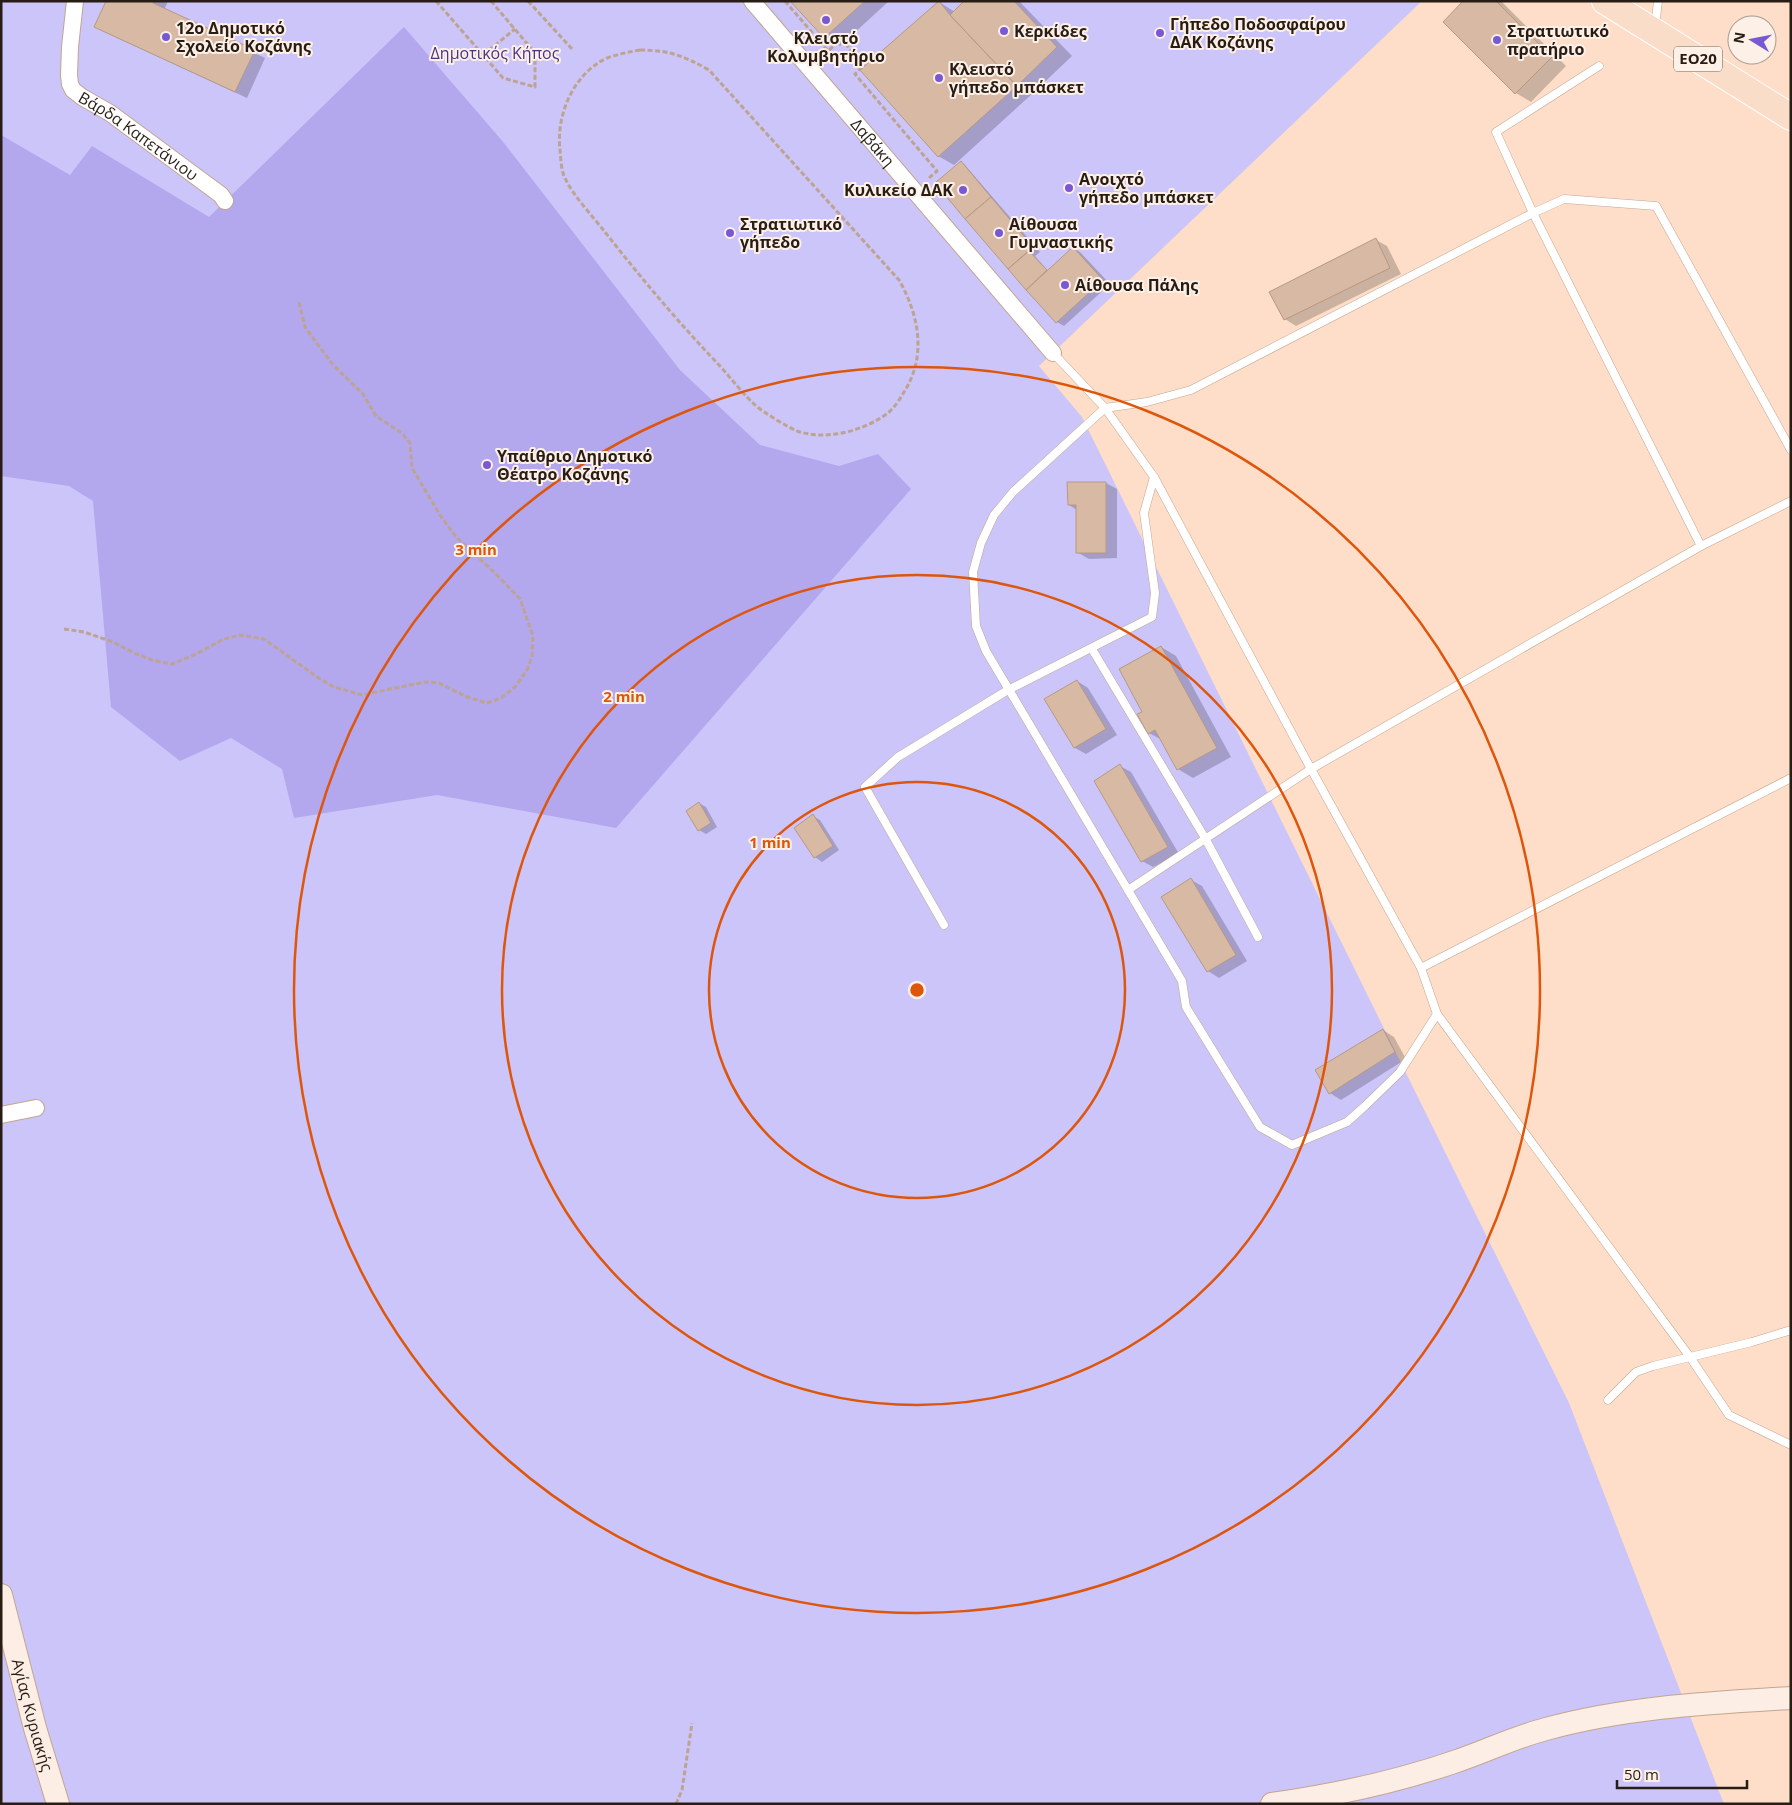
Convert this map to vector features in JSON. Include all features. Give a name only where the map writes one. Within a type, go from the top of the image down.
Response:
[{"type":"main road","name":"ΕΟ20","points":[[1605,1],[1791,117]]},
{"type":"street","name":"Βάρδα Καπετάνιου","points":[[75,1],[70,66],[70,84],[73,90],[110,113],[221,196],[225,201]]},
{"type":"street","name":"Δαβάκη","points":[[752,1],[1053,353]]},
{"type":"street","points":[[1,1115],[36,1108]]},
{"type":"street","name":"Αγίας Κυριακής","points":[[1,1596],[35,1728],[58,1804]]},
{"type":"street","points":[[1272,1804],[1370,1787],[1453,1762],[1544,1729],[1581,1720],[1657,1708],[1791,1698]]},
{"type":"lane","points":[[1654,32],[1658,1]]},
{"type":"lane","points":[[1599,66],[1496,132],[1533,213],[1701,546]]},
{"type":"lane","points":[[1438,1014],[1400,1072],[1347,1122],[1292,1145],[1260,1127],[1186,1007],[1182,981],[986,651],[976,626],[973,572],[981,543],[994,515],[1012,492],[1105,408],[1147,402],[1191,390],[1533,213],[1564,199],[1656,206],[1791,450]]},
{"type":"lane","points":[[1053,353],[1105,408],[1154,477],[1311,769],[1421,968],[1438,1014],[1690,1357],[1729,1415],[1791,1445]]},
{"type":"lane","points":[[944,925],[865,787],[898,757],[1008,690],[1152,618],[1155,593],[1144,513],[1154,477]]},
{"type":"lane","points":[[1128,890],[1311,769],[1701,546],[1791,501]]},
{"type":"lane","points":[[1092,649],[1205,838],[1258,937]]},
{"type":"lane","points":[[1421,968],[1791,778]]},
{"type":"lane","points":[[1608,1400],[1636,1372],[1791,1330]]},
{"type":"path","points":[[436,1],[503,78],[535,86],[535,53],[491,1]]},
{"type":"path","points":[[528,1],[573,50]]},
{"type":"path","points":[[785,1],[826,52],[842,39],[863,66],[855,74],[937,171],[929,178]]},
{"type":"path","points":[[483,55],[515,30]]},
{"type":"path","points":[[656,50],[676,53],[709,70],[899,280],[907,295],[915,316],[918,335],[918,350],[914,368],[909,384],[898,402],[888,412],[872,422],[838,434],[820,435],[797,431],[756,406],[743,391],[656,296],[566,180],[559,146],[562,112],[580,79],[606,59],[623,53],[656,50]]},
{"type":"path","points":[[64,629],[92,635],[113,642],[152,660],[172,664],[224,639],[240,635],[264,639],[320,679],[334,687],[362,696],[425,682],[439,683],[467,697],[487,703],[501,698],[515,687],[527,670],[532,657],[533,636],[520,599],[456,537],[440,515],[412,468],[410,443],[402,433],[376,416],[364,394],[333,365],[305,327],[299,302]]},
{"type":"path","points":[[676,1804],[682,1790],[692,1723]]},
{"type":"green space","name":"Δημοτικός Κήπος","points":[[1,1],[1422,1],[1039,366],[1082,417],[1569,1403],[1724,1804],[1,1804]]},
{"type":"shaded area","points":[[404,27],[504,143],[680,370],[760,445],[839,466],[878,454],[911,489],[616,828],[437,795],[294,818],[282,769],[231,738],[180,761],[111,707],[93,501],[69,486],[1,476],[1,135],[70,175],[92,146],[209,217]]},
{"type":"building","points":[[106,1],[154,1],[153,3],[255,50],[235,92],[94,27]]},
{"type":"building","name":"Κλειστό Κολυμβητήριο","points":[[790,1],[865,1],[824,38]]},
{"type":"building","name":"Κλειστό γήπεδο μπάσκετ","points":[[939,1],[1017,86],[938,157],[860,70]]},
{"type":"building","name":"Κερκίδες","points":[[964,1],[1014,1],[1057,47],[1017,86],[950,15]]},
{"type":"building","name":"Στρατιωτικό πρατήριο","points":[[1463,1],[1496,1],[1552,57],[1515,94],[1443,22]]},
{"type":"building","name":"Κυλικείο ΔΑΚ","points":[[961,161],[991,197],[965,219],[935,183]]},
{"type":"building","name":"Αίθουσα Γυμναστικής","points":[[991,197],[1033,247],[1008,269],[965,219]]},
{"type":"building","points":[[1376,238],[1390,268],[1284,320],[1269,292]]},
{"type":"building","name":"Αίθουσα Πάλης","points":[[1073,247],[1103,280],[1056,323],[1026,290]]},
{"type":"building","points":[[1029,251],[1047,270],[1026,290],[1008,269]]},
{"type":"building","points":[[1067,482],[1106,482],[1106,553],[1076,553],[1076,505],[1068,505]]},
{"type":"building","points":[[1161,646],[1217,748],[1177,770],[1155,730],[1148,734],[1137,714],[1142,712],[1119,669]]},
{"type":"building","points":[[1077,680],[1106,729],[1074,748],[1044,699]]},
{"type":"building","points":[[1120,764],[1168,847],[1141,862],[1094,781]]},
{"type":"building","points":[[699,802],[711,823],[698,831],[686,811]]},
{"type":"building","points":[[813,814],[833,846],[814,858],[794,828]]},
{"type":"building","points":[[1191,878],[1236,955],[1207,972],[1161,897]]},
{"type":"building","points":[[1383,1029],[1395,1052],[1329,1094],[1315,1070]]},
{"type":"place","name":"Κλειστό Κολυμβητήριο","points":[[826,20]]},
{"type":"place","name":"Κερκίδες","points":[[1004,31]]},
{"type":"place","name":"Γήπεδο Ποδοσφαίρου ΔΑΚ Κοζάνης","points":[[1160,33]]},
{"type":"place","name":"12ο Δημοτικό Σχολείο Κοζάνης","points":[[166,37]]},
{"type":"place","name":"Στρατιωτικό πρατήριο","points":[[1497,40]]},
{"type":"place","name":"Κλειστό γήπεδο μπάσκετ","points":[[939,78]]},
{"type":"place","name":"Ανοιχτό γήπεδο μπάσκετ","points":[[1069,188]]},
{"type":"place","name":"Κυλικείο ΔΑΚ","points":[[963,190]]},
{"type":"place","name":"Στρατιωτικό γήπεδο","points":[[730,233]]},
{"type":"place","name":"Αίθουσα Γυμναστικής","points":[[999,233]]},
{"type":"place","name":"Αίθουσα Πάλης","points":[[1065,285]]},
{"type":"place","name":"Υπαίθριο Δημοτικό Θέατρο Κοζάνης","points":[[487,465]]}]
